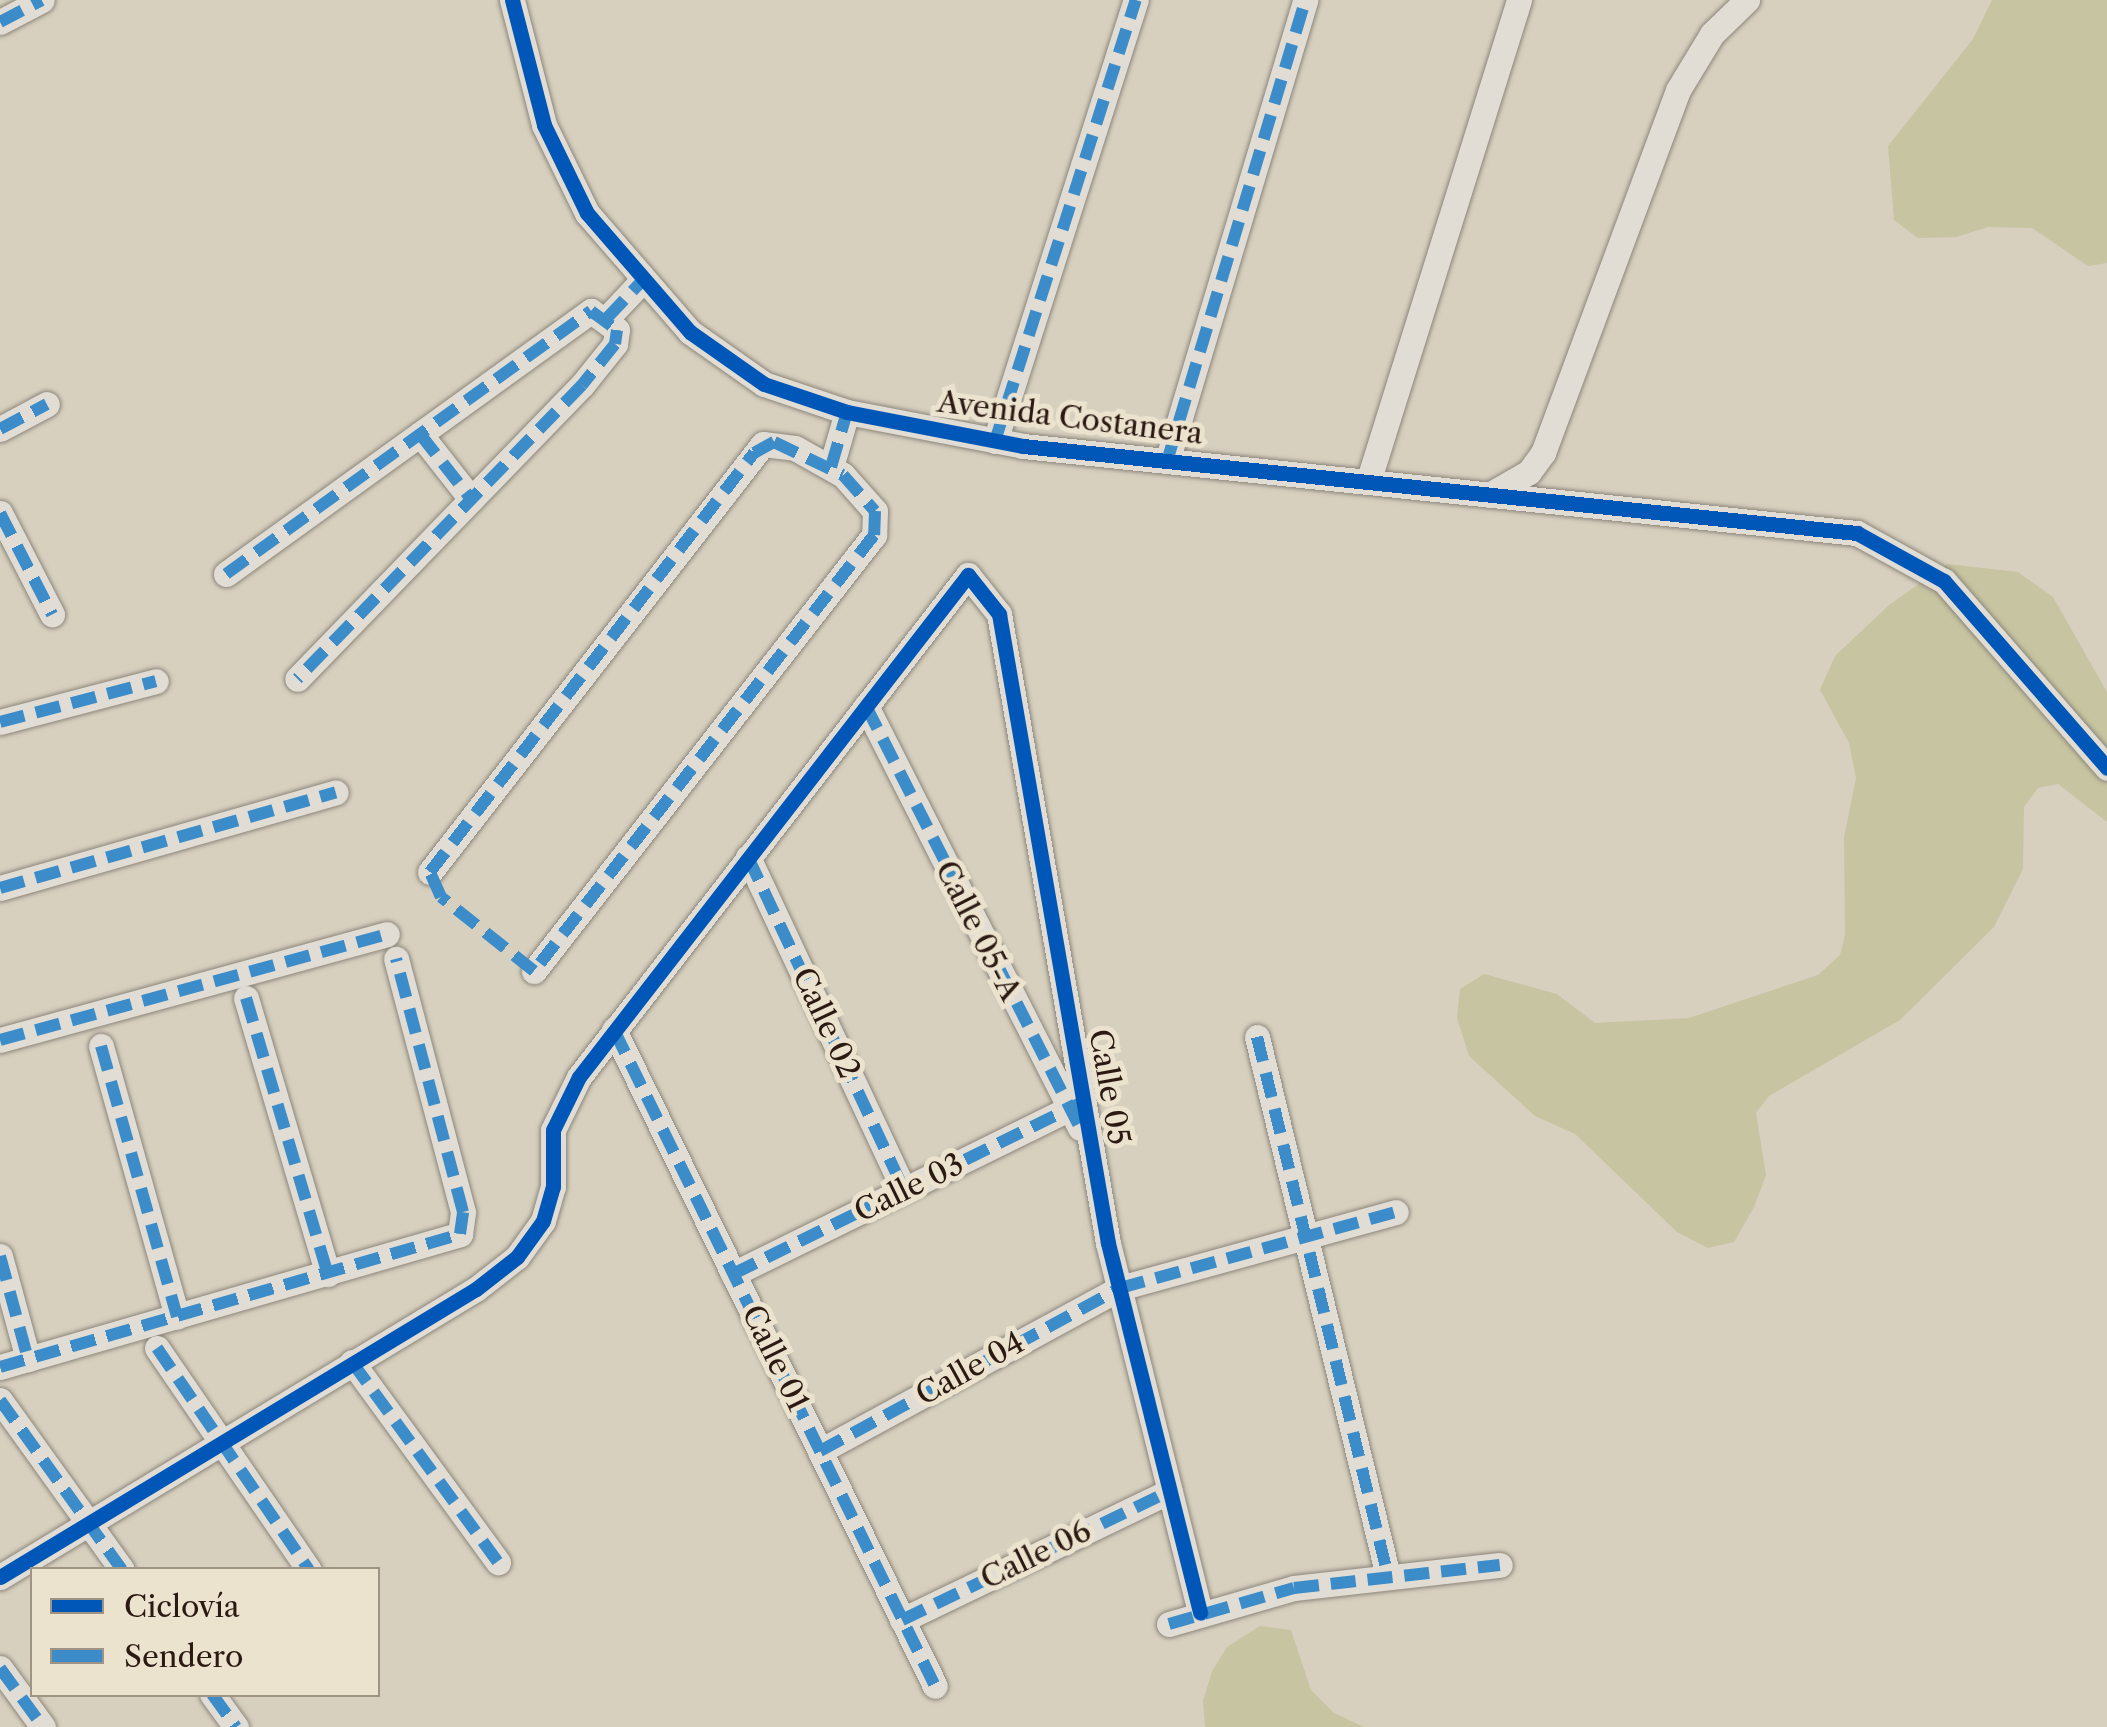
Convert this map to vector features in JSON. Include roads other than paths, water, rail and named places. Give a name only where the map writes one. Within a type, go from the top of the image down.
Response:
[{"type":"street","points":[[0,22],[42,0]]},
{"type":"street","name":"Avenida Costanera","points":[[512,0],[555,156],[588,213],[642,281],[690,332],[740,372],[847,412],[995,441],[1369,478],[1489,496],[1826,528],[1878,542],[1944,581],[2107,768]]},
{"type":"street","points":[[995,441],[1136,0]]},
{"type":"street","points":[[1168,458],[1305,0]]},
{"type":"street","points":[[1369,478],[1519,0]]},
{"type":"street","points":[[1489,496],[1529,472],[1544,452],[1678,90],[1712,34],[1747,0]]},
{"type":"street","points":[[606,318],[642,281]]},
{"type":"street","points":[[226,574],[591,311],[606,318],[618,336],[606,356],[297,679]]},
{"type":"street","points":[[0,430],[47,404]]},
{"type":"street","points":[[831,467],[847,412]]},
{"type":"street","points":[[420,434],[470,499]]},
{"type":"street","points":[[430,872],[763,444],[795,448],[831,467],[875,511],[874,535],[534,971]]},
{"type":"street","points":[[0,513],[52,614]]},
{"type":"street","name":"Calle 05","points":[[866,706],[968,576],[1000,614],[1077,1105],[1093,1155],[1120,1288],[1200,1613]]},
{"type":"street","points":[[0,722],[156,681]]},
{"type":"street","points":[[0,1577],[86,1520],[352,1362],[516,1257],[543,1221],[558,1113],[614,1030],[866,706]]},
{"type":"street","name":"Calle 05-A","points":[[866,706],[1077,1105]]},
{"type":"street","points":[[0,888],[336,792]]},
{"type":"street","name":"Calle 02","points":[[748,856],[904,1190]]},
{"type":"street","points":[[0,1040],[387,934]]},
{"type":"street","points":[[0,1367],[452,1238],[464,1225],[396,959]]},
{"type":"street","points":[[246,998],[328,1274]]},
{"type":"street","name":"Calle 01","points":[[614,1030],[935,1686]]},
{"type":"street","points":[[1258,1037],[1388,1576]]},
{"type":"street","points":[[102,1046],[178,1317]]},
{"type":"street","name":"Calle 03","points":[[733,1274],[1077,1105]]},
{"type":"street","name":"Calle 04","points":[[820,1450],[1120,1288],[1396,1212]]},
{"type":"street","points":[[0,1256],[28,1359]]},
{"type":"street","points":[[157,1348],[307,1567]]},
{"type":"street","points":[[352,1362],[498,1562]]},
{"type":"street","points":[[0,1400],[120,1567]]},
{"type":"street","name":"Calle 06","points":[[902,1620],[1170,1492]]},
{"type":"street","points":[[1169,1624],[1294,1588],[1500,1565]]},
{"type":"street","points":[[0,1668],[43,1727]]},
{"type":"street","points":[[214,1697],[236,1727]]}]
